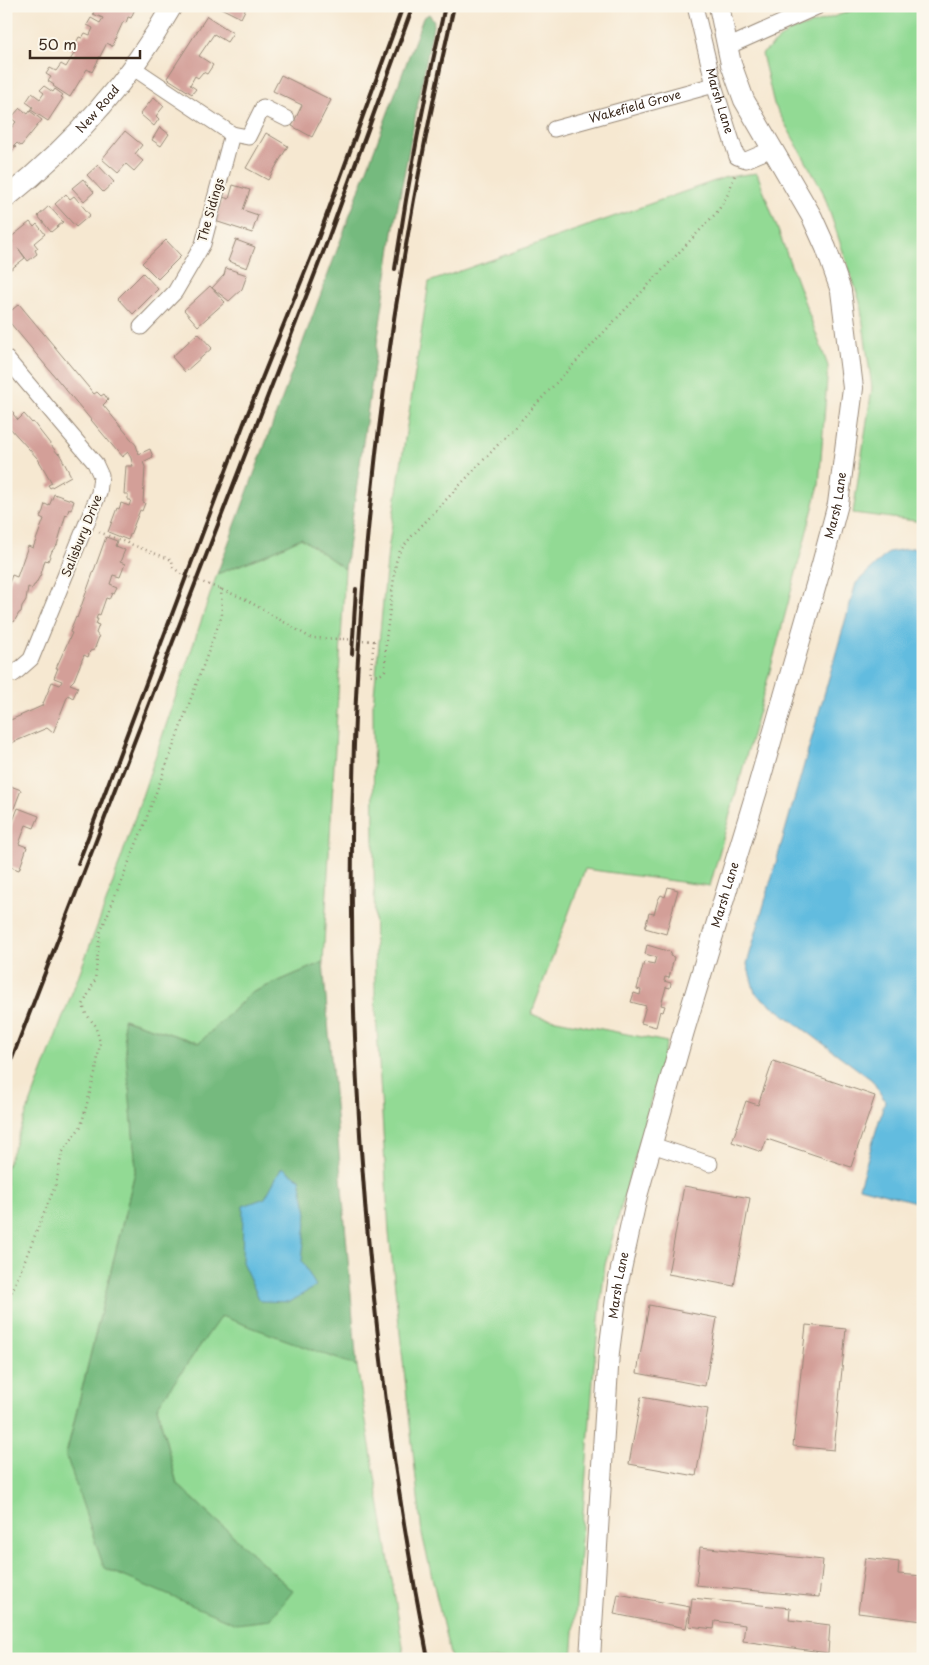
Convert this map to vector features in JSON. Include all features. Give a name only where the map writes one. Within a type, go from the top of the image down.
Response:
[{"type":"main road","name":"New Road","points":[[6,198],[83,127],[132,67],[172,6]]},
{"type":"main road","name":"Marsh Lane","points":[[590,1659],[609,1352],[618,1283],[637,1196],[684,1031],[757,790],[838,504],[853,388],[841,291],[826,248],[812,217],[744,100],[736,81],[718,6]]},
{"type":"street","name":"Marsh Lane","points":[[695,6],[714,85],[737,157],[741,159]]},
{"type":"street","points":[[727,47],[819,6]]},
{"type":"street","points":[[132,67],[232,134],[248,137],[263,107],[287,119]]},
{"type":"street","name":"Wakefield Grove","points":[[554,129],[714,85]]},
{"type":"street","name":"The Sidings","points":[[141,327],[175,292],[203,244],[232,134]]},
{"type":"street","points":[[741,159],[746,160],[772,149]]},
{"type":"street","name":"Salisbury Drive","points":[[8,364],[99,469],[101,476],[99,493],[32,659],[14,674]]},
{"type":"street","points":[[652,1145],[710,1164]]},
{"type":"path","points":[[86,526],[172,560],[173,567],[181,574],[243,598],[312,638],[374,640],[370,675],[381,674],[385,670],[388,620],[396,562],[400,551],[411,537],[718,211],[728,194],[741,159]]},
{"type":"path","points":[[6,1306],[56,1184],[62,1153],[80,1126],[96,1070],[100,1042],[95,1025],[86,1014],[83,1005],[95,980],[100,934],[144,824],[222,614],[221,588]]},
{"type":"green space","points":[[866,6],[923,6],[923,522],[853,513],[872,388],[860,302],[823,192],[774,104],[762,54],[788,32]]},
{"type":"green space","points":[[429,14],[434,21],[394,226],[345,569],[301,538],[217,574],[423,18]]},
{"type":"green space","points":[[757,173],[828,366],[819,485],[776,649],[710,886],[585,869],[531,1015],[667,1042],[605,1265],[594,1367],[572,1659],[451,1659],[422,1534],[389,1233],[375,995],[373,705],[388,550],[429,282],[726,177]]},
{"type":"green space","points":[[301,538],[345,569],[323,962],[251,993],[199,1043],[124,1019],[136,1168],[66,1455],[293,1591],[177,1484],[157,1407],[221,1315],[357,1366],[405,1659],[6,1659],[6,1168],[107,900],[217,574]]},
{"type":"green space","points":[[323,962],[357,1366],[221,1316],[157,1407],[177,1484],[293,1591],[270,1620],[236,1624],[104,1568],[66,1455],[136,1168],[123,1019],[199,1043],[251,993]]},
{"type":"water","points":[[923,546],[923,1204],[859,1187],[885,1101],[872,1080],[755,993],[747,964],[856,583],[889,552]]},
{"type":"water","points":[[282,1167],[300,1179],[307,1213],[302,1261],[316,1286],[290,1302],[260,1301],[242,1262],[243,1206],[265,1198]]},
{"type":"building","points":[[96,6],[107,8],[108,6],[136,6],[131,18],[128,17],[126,23],[123,22],[112,46],[107,43],[92,72],[87,69],[70,97],[53,86],[48,81],[51,77],[46,74],[50,68],[56,71],[61,64],[66,67],[75,52],[70,49],[73,43],[75,45],[79,37],[82,38],[85,33],[90,35],[93,28],[87,25],[91,18],[100,23],[103,18],[93,14]]},
{"type":"building","points":[[217,6],[241,6],[246,8],[241,18]]},
{"type":"building","points":[[207,16],[233,33],[227,42],[214,34],[199,56],[213,65],[207,74],[203,72],[198,78],[195,76],[190,85],[196,89],[192,94],[167,78]]},
{"type":"building","points":[[281,75],[331,100],[312,137],[292,126],[302,105],[273,91]]},
{"type":"building","points":[[44,86],[53,92],[55,89],[63,95],[48,121],[31,110],[33,107],[26,102],[32,93],[40,99],[44,93],[40,90]]},
{"type":"building","points":[[154,97],[164,106],[156,116],[159,119],[154,126],[140,114]]},
{"type":"building","points":[[20,108],[28,114],[30,111],[42,120],[21,146],[17,143],[14,146],[16,147],[6,158],[6,127],[8,125],[11,128],[16,122],[11,118]]},
{"type":"building","points":[[160,127],[169,134],[161,146],[152,140]]},
{"type":"building","points":[[125,131],[142,145],[135,154],[143,161],[134,171],[126,164],[118,173],[102,159]]},
{"type":"building","points":[[266,133],[288,146],[268,180],[246,168]]},
{"type":"building","points":[[98,165],[114,182],[103,192],[87,175]]},
{"type":"building","points":[[83,179],[94,192],[84,201],[72,188]]},
{"type":"building","points":[[233,185],[250,190],[243,210],[258,215],[252,233],[215,221],[223,197],[229,199]]},
{"type":"building","points":[[66,194],[70,199],[74,196],[90,215],[76,227],[55,204]]},
{"type":"building","points":[[49,206],[63,222],[51,232],[38,216]]},
{"type":"building","points":[[30,222],[34,227],[37,224],[45,234],[34,243],[38,248],[35,250],[37,254],[28,261],[18,248],[25,258],[6,273],[6,247],[13,242],[10,238]]},
{"type":"building","points":[[166,240],[181,256],[158,279],[142,263]]},
{"type":"building","points":[[236,240],[255,247],[247,268],[228,261]]},
{"type":"building","points":[[226,268],[247,275],[242,289],[229,301],[212,288],[224,275]]},
{"type":"building","points":[[143,273],[158,289],[133,314],[118,298]]},
{"type":"building","points":[[210,286],[225,302],[198,326],[184,310]]},
{"type":"building","points":[[19,304],[94,394],[97,392],[101,396],[104,394],[108,400],[103,405],[136,445],[139,454],[150,449],[153,457],[143,462],[145,467],[143,502],[145,503],[142,511],[140,510],[128,540],[108,532],[117,508],[119,509],[121,503],[129,506],[131,500],[128,500],[128,494],[124,494],[126,466],[133,466],[131,458],[128,452],[122,457],[6,318],[6,315]]},
{"type":"building","points":[[198,333],[212,348],[185,372],[172,357]]},
{"type":"building","points":[[6,406],[14,413],[18,420],[24,414],[33,422],[59,453],[71,476],[50,488],[48,485],[52,483],[38,459],[9,427],[6,429]]},
{"type":"building","points":[[54,494],[74,501],[71,510],[69,509],[66,514],[57,545],[48,561],[45,560],[35,585],[32,589],[28,587],[26,600],[21,612],[14,622],[10,620],[6,632],[6,591],[12,575],[17,577],[28,546],[33,548],[44,519],[40,517],[45,504],[49,506]]},
{"type":"building","points":[[106,537],[117,541],[115,546],[125,550],[120,562],[125,564],[120,577],[113,575],[110,584],[117,587],[109,599],[106,598],[100,615],[98,614],[96,619],[98,619],[96,624],[99,625],[96,633],[99,637],[94,650],[90,651],[88,657],[84,655],[74,680],[70,684],[78,687],[73,698],[68,695],[53,733],[47,728],[9,744],[6,738],[6,722],[42,706],[52,682],[60,685],[62,681],[54,678],[58,668],[56,668],[72,633],[70,632],[77,618]]},
{"type":"building","points":[[8,785],[21,790],[13,811],[6,808],[6,790]]},
{"type":"building","points":[[18,808],[39,816],[34,828],[26,825],[19,844],[27,847],[19,870],[11,867],[6,879],[6,839]]},
{"type":"building","points":[[668,887],[678,890],[666,934],[645,928],[649,913],[654,914],[658,900],[661,895],[665,897]]},
{"type":"building","points":[[647,945],[671,952],[670,956],[674,957],[669,978],[665,977],[664,981],[671,983],[670,988],[666,987],[661,1005],[665,1006],[663,1012],[660,1011],[656,1027],[641,1023],[646,1006],[631,1002],[634,993],[640,995],[641,990],[637,989],[644,962],[654,964],[656,957],[645,954]]},
{"type":"building","points":[[773,1061],[875,1096],[851,1167],[767,1139],[762,1152],[732,1142],[746,1101],[758,1105]]},
{"type":"building","points":[[684,1186],[750,1198],[734,1286],[668,1274]]},
{"type":"building","points":[[649,1305],[717,1318],[705,1386],[637,1373]]},
{"type":"building","points":[[806,1325],[846,1329],[834,1450],[793,1446]]},
{"type":"building","points":[[641,1397],[708,1409],[696,1476],[629,1464]]},
{"type":"building","points":[[700,1547],[823,1560],[819,1597],[696,1585]]},
{"type":"building","points":[[865,1558],[899,1562],[898,1574],[923,1576],[923,1621],[858,1613]]},
{"type":"building","points":[[618,1594],[690,1607],[686,1628],[614,1614]]},
{"type":"building","points":[[692,1598],[790,1608],[789,1620],[830,1625],[828,1653],[743,1641],[745,1625],[715,1621],[714,1629],[689,1626]]},
{"type":"railway","points":[[78,864],[244,423],[315,247],[403,6]]},
{"type":"railway","points":[[6,1074],[324,250],[413,6]]},
{"type":"railway","points":[[395,269],[417,137],[445,6]]},
{"type":"railway","points":[[428,1659],[407,1543],[389,1426],[375,1309],[364,1191],[352,954],[352,836],[355,718],[360,628],[376,449],[388,360],[417,182],[454,6]]},
{"type":"railway","points":[[352,654],[356,589]]}]
